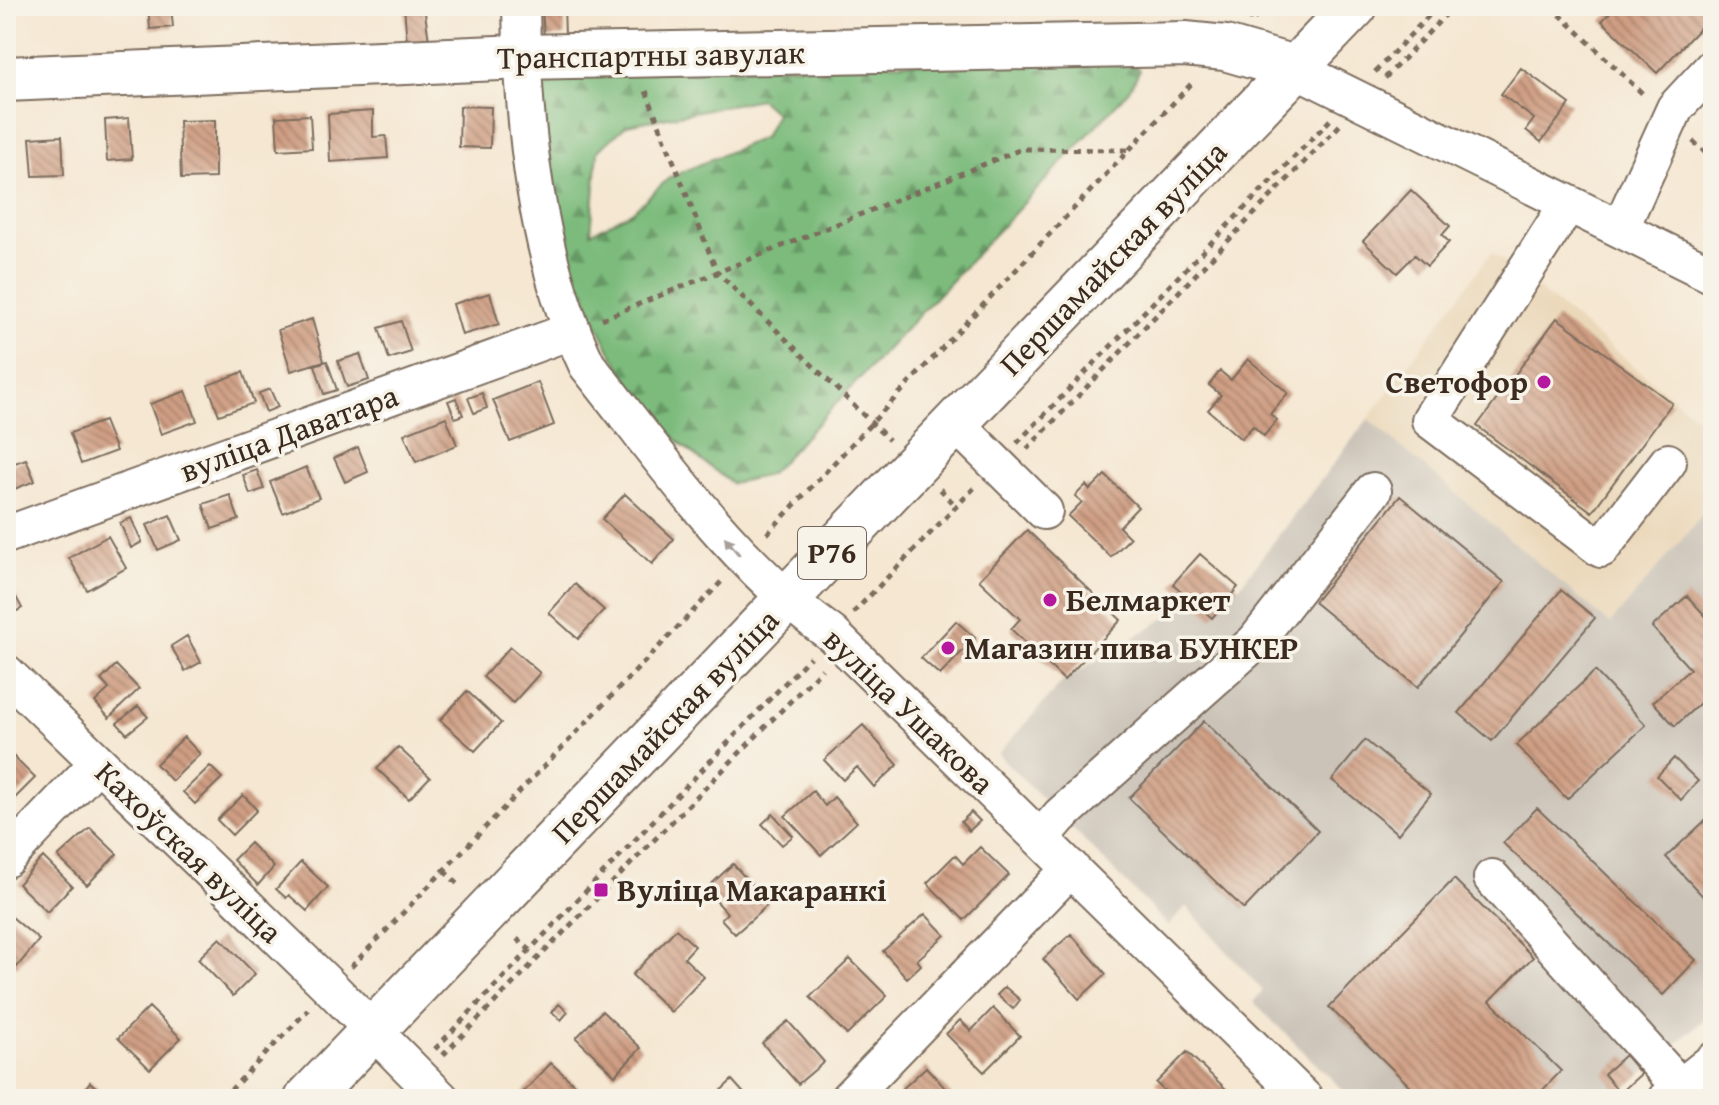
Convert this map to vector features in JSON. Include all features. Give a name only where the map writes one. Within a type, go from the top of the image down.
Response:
[{"type":"main road","name":"Першамайская вуліца","points":[[307,1099],[1355,6]]},
{"type":"main road","name":"Транспартны завулак","points":[[6,79],[522,57],[1185,44],[1225,48],[1294,68]]},
{"type":"street","name":"вуліца Ушакова","points":[[521,6],[531,178],[571,331],[587,365],[743,560],[786,601],[838,640],[1041,838],[1293,1095]]},
{"type":"street","points":[[1620,229],[1675,108],[1713,67]]},
{"type":"street","points":[[1294,68],[1713,275]]},
{"type":"street","points":[[1568,204],[1430,420],[1601,549],[1668,462]]},
{"type":"street","name":"вуліца Даватара","points":[[6,535],[571,331]]},
{"type":"street","points":[[956,424],[1044,511]]},
{"type":"street","points":[[1041,838],[1060,816],[1255,642],[1373,491]]},
{"type":"street","name":"Кахоўская вуліца","points":[[6,673],[373,1030]]},
{"type":"street","points":[[6,859],[97,764]]},
{"type":"street","points":[[848,1099],[1071,868]]},
{"type":"street","points":[[1492,878],[1673,1093],[1713,1061]]},
{"type":"street","points":[[373,1030],[425,1083]]},
{"type":"path","points":[[1000,469],[1357,99],[1438,6]]},
{"type":"path","points":[[425,1083],[838,640],[956,506],[1000,469],[1357,99],[1454,6]]},
{"type":"path","points":[[1551,6],[1713,160]]},
{"type":"path","points":[[632,55],[717,272],[889,440]]},
{"type":"path","points":[[571,331],[1022,149],[1129,150]]},
{"type":"path","points":[[940,489],[956,506]]},
{"type":"path","points":[[425,1083],[530,950],[838,640]]},
{"type":"path","points":[[444,871],[461,887]]},
{"type":"path","points":[[517,939],[530,950]]},
{"type":"shaded area","points":[[1492,252],[1713,430],[1713,503],[1610,624],[1368,419]]},
{"type":"shaded area","points":[[1368,419],[1610,624],[1713,503],[1713,1012],[1612,1099],[1352,1099],[1253,1002],[1263,991],[1186,906],[1169,926],[998,754],[1064,680],[1192,602],[1173,584],[1200,554],[1239,587]]},
{"type":"green space","points":[[1127,56],[1140,70],[1128,92],[770,474],[732,484],[662,425],[633,387],[590,309],[563,227],[541,91],[570,73]],"holes":[[[760,99],[776,113],[764,137],[670,177],[632,212],[591,233],[598,151],[627,125]]]},
{"type":"building","points":[[148,6],[171,6],[173,27],[150,29]]},
{"type":"building","points":[[404,6],[424,6],[429,41],[407,43]]},
{"type":"building","points":[[564,6],[565,36],[544,38],[542,7]]},
{"type":"building","points":[[1616,6],[1713,6],[1713,14],[1657,73],[1602,21]]},
{"type":"building","points":[[1521,68],[1570,104],[1541,142],[1526,130],[1534,119],[1501,94]]},
{"type":"building","points":[[460,106],[491,107],[490,148],[459,147]]},
{"type":"building","points":[[373,111],[373,137],[386,136],[388,158],[330,162],[328,114]]},
{"type":"building","points":[[310,115],[312,148],[278,150],[276,117]]},
{"type":"building","points":[[129,118],[132,159],[107,161],[105,120]]},
{"type":"building","points":[[215,120],[215,178],[181,179],[179,121]]},
{"type":"building","points":[[62,136],[64,175],[33,176],[30,138]]},
{"type":"building","points":[[1411,190],[1450,226],[1442,235],[1449,242],[1427,266],[1415,255],[1397,273],[1363,241]]},
{"type":"building","points":[[490,293],[499,324],[462,335],[453,304]]},
{"type":"building","points":[[1557,318],[1672,403],[1592,512],[1477,426]]},
{"type":"building","points":[[312,319],[324,361],[291,371],[278,330]]},
{"type":"building","points":[[401,321],[411,352],[389,359],[379,328]]},
{"type":"building","points":[[360,354],[369,380],[347,387],[338,361]]},
{"type":"building","points":[[1248,359],[1288,393],[1270,414],[1277,420],[1264,436],[1253,426],[1241,439],[1208,410],[1221,395],[1209,385],[1220,371],[1231,380]]},
{"type":"building","points":[[327,361],[337,390],[324,394],[315,365]]},
{"type":"building","points":[[243,372],[254,403],[219,415],[208,385]]},
{"type":"building","points":[[538,382],[554,425],[510,442],[493,400]]},
{"type":"building","points":[[270,389],[278,407],[266,412],[259,393]]},
{"type":"building","points":[[186,391],[197,421],[161,434],[150,404]]},
{"type":"building","points":[[482,393],[487,408],[474,413],[468,398]]},
{"type":"building","points":[[456,398],[463,415],[455,418],[448,401]]},
{"type":"building","points":[[446,417],[457,445],[416,462],[404,434]]},
{"type":"building","points":[[104,421],[116,451],[81,464],[70,433]]},
{"type":"building","points":[[358,447],[368,472],[345,482],[334,458]]},
{"type":"building","points":[[26,459],[35,481],[9,491],[6,466]]},
{"type":"building","points":[[306,467],[319,498],[283,513],[270,482]]},
{"type":"building","points":[[257,470],[264,489],[250,494],[243,475]]},
{"type":"building","points":[[1105,475],[1138,507],[1119,527],[1130,538],[1111,557],[1068,516],[1082,502],[1075,496],[1086,485],[1090,490]]},
{"type":"building","points":[[625,494],[674,539],[652,564],[602,519]]},
{"type":"building","points":[[230,495],[239,520],[212,529],[203,504]]},
{"type":"building","points":[[1400,496],[1504,582],[1418,687],[1314,602]]},
{"type":"building","points":[[170,515],[181,540],[158,550],[147,525]]},
{"type":"building","points":[[131,518],[142,542],[131,548],[120,523]]},
{"type":"building","name":"Белмаркет","points":[[1027,530],[1121,620],[1064,680],[1011,629],[1020,619],[979,580]]},
{"type":"building","points":[[108,536],[126,568],[87,590],[69,558]]},
{"type":"building","points":[[1200,554],[1238,587],[1212,618],[1173,584]]},
{"type":"building","points":[[6,579],[22,608],[6,617]]},
{"type":"building","points":[[575,584],[604,610],[578,639],[549,613]]},
{"type":"building","points":[[1561,590],[1595,618],[1492,741],[1459,713]]},
{"type":"building","points":[[1687,596],[1713,624],[1713,691],[1675,726],[1653,702],[1690,669],[1652,627]]},
{"type":"building","name":"Магазин пива БУНКЕР","points":[[956,621],[975,638],[940,675],[921,658]]},
{"type":"building","points":[[187,636],[201,662],[185,671],[171,646]]},
{"type":"building","points":[[510,647],[540,673],[513,703],[483,677]]},
{"type":"building","points":[[116,665],[139,689],[109,718],[95,702],[109,689],[101,680]]},
{"type":"building","points":[[1595,671],[1646,725],[1567,799],[1516,745]]},
{"type":"building","points":[[467,691],[501,723],[475,751],[440,720]]},
{"type":"building","points":[[138,706],[148,717],[127,734],[117,723]]},
{"type":"building","points":[[1204,721],[1318,831],[1244,909],[1129,798]]},
{"type":"building","points":[[863,725],[898,765],[874,787],[857,767],[843,780],[824,760]]},
{"type":"building","points":[[184,737],[200,754],[172,781],[156,764]]},
{"type":"building","points":[[1365,740],[1431,794],[1398,834],[1332,780]]},
{"type":"building","points":[[398,747],[430,777],[409,799],[377,769]]},
{"type":"building","points":[[6,749],[35,778],[6,807]]},
{"type":"building","points":[[1674,758],[1698,781],[1681,800],[1657,776]]},
{"type":"building","points":[[210,766],[222,778],[195,804],[183,792]]},
{"type":"building","points":[[813,791],[825,806],[834,797],[857,822],[821,855],[785,816]]},
{"type":"building","points":[[243,795],[257,810],[232,835],[217,820]]},
{"type":"building","points":[[1537,808],[1696,960],[1663,995],[1503,843]]},
{"type":"building","points":[[971,812],[980,821],[969,831],[961,822]]},
{"type":"building","points":[[773,814],[793,836],[782,845],[762,824]]},
{"type":"building","points":[[1709,817],[1713,821],[1713,907],[1666,857]]},
{"type":"building","points":[[90,828],[117,854],[87,885],[58,857]]},
{"type":"building","points":[[250,843],[274,867],[258,885],[233,860]]},
{"type":"building","points":[[980,847],[1009,875],[964,920],[927,883],[955,855],[963,864]]},
{"type":"building","points":[[43,857],[72,886],[47,912],[18,884]]},
{"type":"building","points":[[301,862],[328,887],[307,911],[289,895],[286,898],[276,889]]},
{"type":"building","points":[[733,864],[769,904],[735,934],[721,919],[727,913],[706,889]]},
{"type":"building","points":[[1454,879],[1533,957],[1490,1001],[1561,1071],[1534,1099],[1423,1099],[1329,1007]]},
{"type":"building","points":[[6,912],[39,940],[17,967],[6,958]]},
{"type":"building","points":[[925,914],[945,935],[917,960],[921,965],[907,978],[883,951]]},
{"type":"building","points":[[676,929],[695,946],[684,958],[704,977],[671,1012],[632,975]]},
{"type":"building","points":[[1071,934],[1106,974],[1079,999],[1043,959]]},
{"type":"building","points":[[220,938],[255,974],[233,996],[198,959]]},
{"type":"building","points":[[850,959],[887,996],[847,1035],[810,997]]},
{"type":"building","points":[[1005,987],[1020,1000],[1013,1009],[997,995]]},
{"type":"building","points":[[559,1004],[568,1012],[561,1020],[552,1012]]},
{"type":"building","points":[[149,1007],[181,1038],[150,1069],[118,1038]]},
{"type":"building","points":[[993,1008],[1020,1036],[984,1072],[946,1034],[960,1020],[971,1031]]},
{"type":"building","points":[[602,1011],[641,1048],[615,1075],[576,1038]]},
{"type":"building","points":[[788,1021],[824,1062],[798,1084],[762,1043]]},
{"type":"building","points":[[1187,1052],[1228,1091],[1220,1099],[1173,1099],[1156,1083]]},
{"type":"building","points":[[1625,1055],[1641,1074],[1620,1093],[1604,1074]]},
{"type":"building","points":[[551,1063],[584,1093],[578,1099],[517,1099]]},
{"type":"building","points":[[926,1067],[955,1099],[905,1099],[899,1092]]},
{"type":"building","points":[[732,1080],[749,1099],[712,1099]]},
{"type":"building","points":[[90,1082],[109,1099],[76,1099]]},
{"type":"place","name":"Светофор","points":[[1544,382]]},
{"type":"place","name":"Белмаркет","points":[[1050,600]]},
{"type":"place","name":"Магазин пива БУНКЕР","points":[[948,648]]},
{"type":"place","name":"Вуліца Макаранкі","points":[[601,890]]}]
